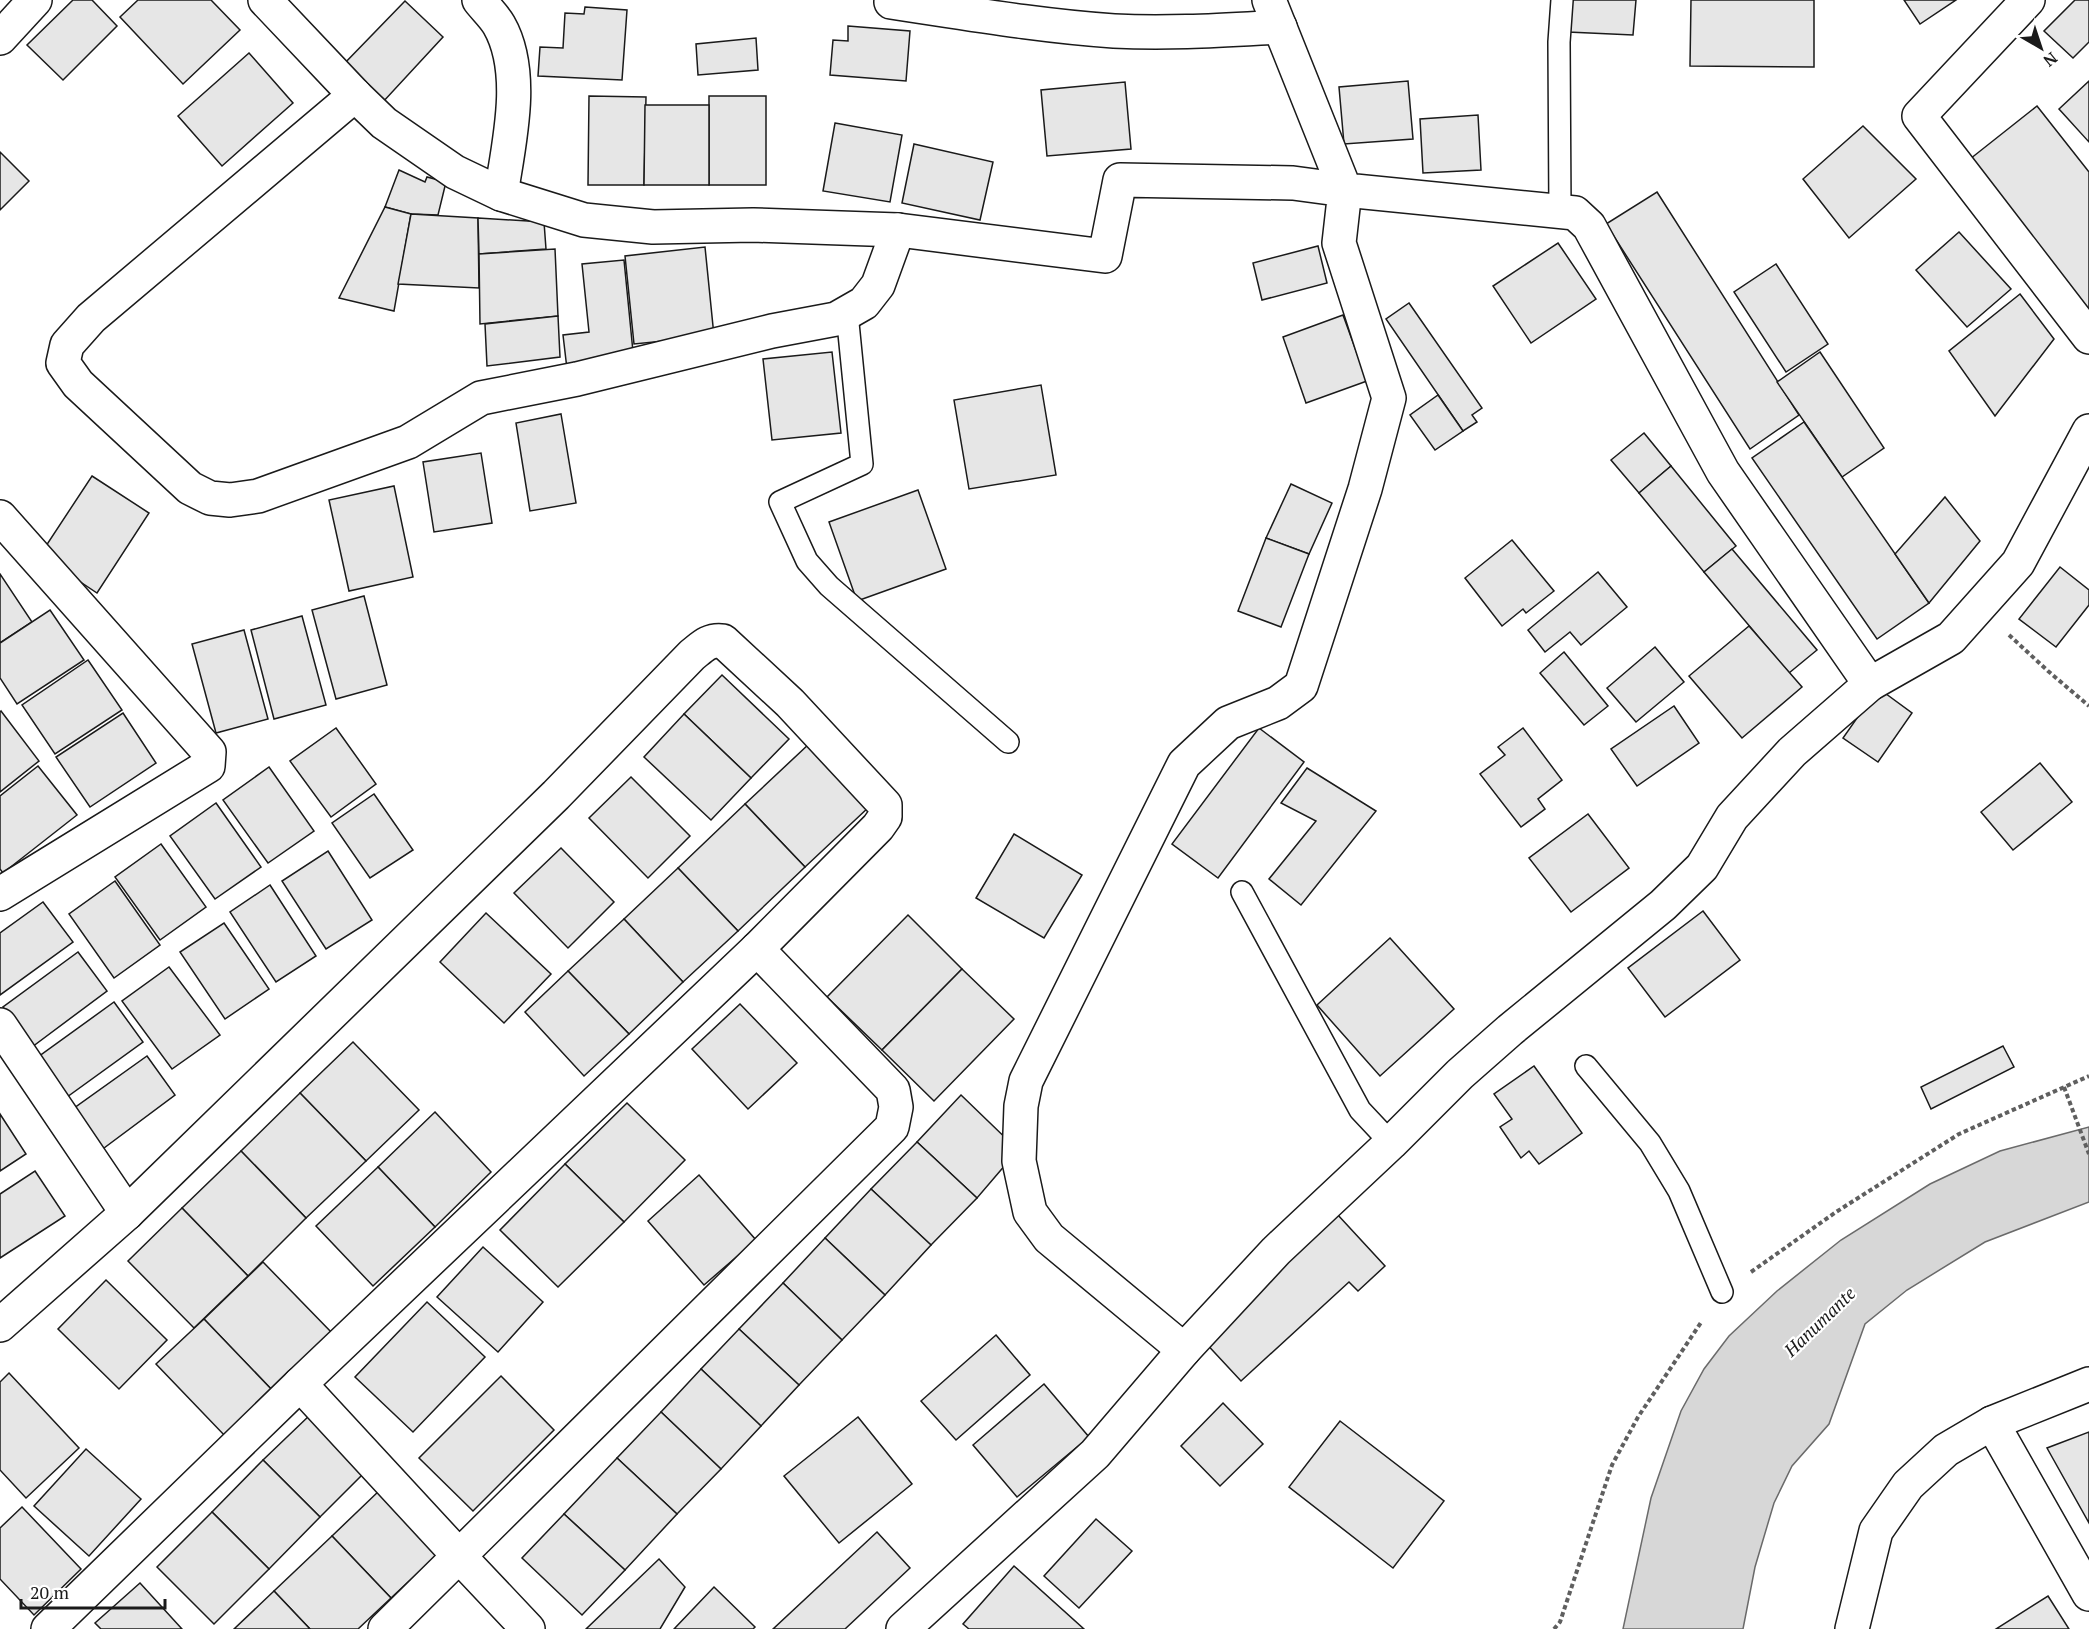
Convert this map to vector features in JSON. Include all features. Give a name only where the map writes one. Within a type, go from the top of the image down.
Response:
[{"type":"street","points":[[0,38],[35,0]]},
{"type":"street","points":[[266,0],[384,123],[455,172],[501,194],[584,220],[653,227],[753,225],[898,230],[1105,256],[1120,180],[1293,183],[1575,213],[1589,226],[1723,472],[1870,684]]},
{"type":"street","points":[[479,0],[500,25],[513,62],[512,125],[501,194]]},
{"type":"street","points":[[2028,0],[1918,116],[2089,337]]},
{"type":"street","points":[[891,2],[1022,21],[1115,31],[1192,31],[1275,14],[1345,190],[1339,243],[1389,398],[1365,489],[1300,686],[1278,703],[1228,723],[1184,764],[1026,1081],[1021,1106],[1020,1161],[1030,1212],[1049,1238],[1184,1350]]},
{"type":"street","points":[[355,95],[91,318],[67,345],[63,363],[78,384],[190,488],[210,498],[230,500],[258,496],[408,442],[481,398],[577,379],[772,331],[836,319],[864,303],[878,285],[898,230]]},
{"type":"street","points":[[903,1629],[1095,1454],[1184,1350],[1276,1251],[1468,1067],[1663,905],[1702,867],[1732,817],[1792,752],[1870,684],[1951,638],[2018,563],[2089,431]]},
{"type":"street","points":[[0,517],[209,752],[208,766],[0,894]]},
{"type":"street","points":[[0,1325],[127,1213],[556,795],[692,655],[715,640],[723,641],[790,703],[885,805],[885,817],[878,827],[757,949],[300,1384],[48,1629]]},
{"type":"street","points":[[385,1629],[892,1127],[896,1107],[893,1090],[757,949]]},
{"type":"street","points":[[0,1025],[127,1213]]},
{"type":"street","points":[[300,1384],[528,1629]]},
{"type":"street","points":[[1852,1629],[1876,1531],[1908,1485],[1946,1450],[1992,1423],[2089,1384]]},
{"type":"street","points":[[1992,1423],[2089,1594]]},
{"type":"lane","points":[[1560,213],[1559,42],[1562,0]]},
{"type":"lane","points":[[847,313],[862,464],[780,502],[807,561],[829,586],[1008,742]]},
{"type":"lane","points":[[1242,892],[1360,1110],[1391,1143]]},
{"type":"lane","points":[[1586,1066],[1656,1153],[1679,1191],[1722,1292]]},
{"type":"path","points":[[1979,607],[2089,706]]},
{"type":"path","points":[[1554,1629],[1560,1622],[1612,1465],[1638,1417],[1722,1292],[1836,1212],[1959,1134],[2089,1076]]},
{"type":"path","points":[[2064,1087],[2089,1154]]},
{"type":"water","name":"Hanumante","points":[[2089,1127],[2089,1202],[1985,1242],[1907,1290],[1865,1324],[1829,1424],[1792,1466],[1774,1503],[1755,1567],[1743,1629],[1623,1629],[1651,1498],[1681,1411],[1704,1369],[1729,1336],[1777,1291],[1841,1240],[1930,1184],[2000,1151]]},
{"type":"building","points":[[73,0],[92,0],[117,26],[63,80],[27,45]]},
{"type":"building","points":[[138,0],[211,0],[240,30],[183,84],[120,17]]},
{"type":"building","points":[[1571,0],[1636,0],[1633,35],[1568,32]]},
{"type":"building","points":[[1691,0],[1814,0],[1814,67],[1690,66]]},
{"type":"building","points":[[1904,0],[1956,0],[1920,24]]},
{"type":"building","points":[[2075,0],[2089,0],[2089,42],[2073,58],[2044,31]]},
{"type":"building","points":[[405,1],[443,37],[382,103],[342,66]]},
{"type":"building","points":[[585,7],[627,10],[622,80],[538,76],[540,47],[563,48],[565,13],[584,14]]},
{"type":"building","points":[[848,26],[910,31],[906,81],[830,75],[833,40],[848,41]]},
{"type":"building","points":[[756,38],[758,70],[698,75],[696,44]]},
{"type":"building","points":[[249,53],[293,103],[222,166],[178,116]]},
{"type":"building","points":[[1408,81],[1413,139],[1344,144],[1339,87]]},
{"type":"building","points":[[2089,81],[2089,142],[2059,109]]},
{"type":"building","points":[[1125,82],[1131,149],[1047,156],[1041,90]]},
{"type":"building","points":[[589,96],[646,97],[644,185],[588,185]]},
{"type":"building","points":[[709,96],[766,96],[766,185],[709,185]]},
{"type":"building","points":[[645,105],[709,105],[709,185],[644,185]]},
{"type":"building","points":[[2037,106],[2089,172],[2089,310],[1970,159]]},
{"type":"building","points":[[1478,115],[1481,170],[1423,173],[1420,119]]},
{"type":"building","points":[[835,123],[902,135],[890,202],[823,191]]},
{"type":"building","points":[[1863,126],[1916,179],[1849,238],[1803,179]]},
{"type":"building","points":[[914,144],[993,162],[980,220],[902,203]]},
{"type":"building","points":[[0,152],[29,181],[0,210]]},
{"type":"building","points":[[399,170],[425,182],[427,177],[446,182],[438,215],[411,214],[385,207]]},
{"type":"building","points":[[1657,192],[1799,415],[1750,449],[1606,224]]},
{"type":"building","points":[[385,207],[411,214],[394,311],[339,298]]},
{"type":"building","points":[[411,214],[478,218],[479,288],[398,284]]},
{"type":"building","points":[[478,218],[544,222],[546,249],[479,254]]},
{"type":"building","points":[[1959,232],[2011,289],[1967,327],[1916,270]]},
{"type":"building","points":[[1558,243],[1596,299],[1531,343],[1493,286]]},
{"type":"building","points":[[1318,246],[1327,283],[1262,300],[1253,263]]},
{"type":"building","points":[[705,247],[714,336],[634,344],[625,256]]},
{"type":"building","points":[[555,249],[558,316],[480,324],[479,254]]},
{"type":"building","points":[[624,260],[634,362],[567,369],[563,335],[589,332],[582,264]]},
{"type":"building","points":[[1776,264],[1828,344],[1786,372],[1734,292]]},
{"type":"building","points":[[2020,294],[2054,339],[1995,416],[1949,351]]},
{"type":"building","points":[[1409,303],[1482,408],[1472,415],[1477,422],[1463,431],[1386,319]]},
{"type":"building","points":[[1343,315],[1367,381],[1306,403],[1283,337]]},
{"type":"building","points":[[558,316],[560,357],[487,366],[485,324]]},
{"type":"building","points":[[832,352],[841,433],[772,440],[763,359]]},
{"type":"building","points":[[1820,352],[1884,448],[1842,477],[1777,382]]},
{"type":"building","points":[[1041,385],[1056,475],[969,489],[954,400]]},
{"type":"building","points":[[1438,395],[1463,431],[1435,450],[1410,415]]},
{"type":"building","points":[[561,414],[576,503],[530,511],[516,423]]},
{"type":"building","points":[[1804,422],[1929,603],[1877,639],[1752,458]]},
{"type":"building","points":[[1644,433],[1671,466],[1639,493],[1611,460]]},
{"type":"building","points":[[481,453],[492,523],[434,532],[423,462]]},
{"type":"building","points":[[1671,466],[1736,546],[1704,572],[1639,493]]},
{"type":"building","points":[[92,476],[149,513],[97,593],[40,555]]},
{"type":"building","points":[[1291,484],[1332,503],[1309,554],[1266,538]]},
{"type":"building","points":[[394,486],[413,577],[349,591],[329,500]]},
{"type":"building","points":[[918,490],[946,569],[857,601],[829,522]]},
{"type":"building","points":[[1945,497],[1980,541],[1929,603],[1895,554]]},
{"type":"building","points":[[1266,538],[1309,554],[1281,627],[1238,611]]},
{"type":"building","points":[[1512,540],[1554,591],[1526,613],[1523,609],[1502,626],[1465,578]]},
{"type":"building","points":[[1732,549],[1817,650],[1789,673],[1704,572]]},
{"type":"building","points":[[2060,567],[2089,590],[2089,605],[2056,647],[2019,619]]},
{"type":"building","points":[[1598,572],[1627,607],[1581,645],[1570,632],[1545,652],[1528,630]]},
{"type":"building","points":[[0,574],[32,622],[0,643]]},
{"type":"building","points":[[364,596],[387,685],[336,699],[312,610]]},
{"type":"building","points":[[50,610],[84,660],[17,704],[0,678],[0,643]]},
{"type":"building","points":[[302,616],[326,705],[274,719],[251,630]]},
{"type":"building","points":[[1749,626],[1802,687],[1742,738],[1689,676]]},
{"type":"building","points":[[244,630],[268,719],[216,733],[192,644]]},
{"type":"building","points":[[1655,647],[1684,682],[1636,722],[1607,688]]},
{"type":"building","points":[[1564,652],[1608,706],[1584,725],[1540,673]]},
{"type":"building","points":[[88,660],[122,710],[55,754],[22,705]]},
{"type":"building","points":[[722,675],[789,739],[751,778],[684,714]]},
{"type":"building","points":[[1878,688],[1912,713],[1878,762],[1843,738]]},
{"type":"building","points":[[1674,706],[1699,743],[1637,786],[1611,749]]},
{"type":"building","points":[[0,712],[39,761],[0,792]]},
{"type":"building","points":[[123,713],[156,763],[90,807],[56,757]]},
{"type":"building","points":[[684,714],[751,778],[711,820],[644,757]]},
{"type":"building","points":[[336,728],[376,784],[331,817],[290,761]]},
{"type":"building","points":[[1259,728],[1304,762],[1218,878],[1172,844]]},
{"type":"building","points":[[1523,728],[1562,780],[1538,799],[1545,809],[1521,827],[1480,774],[1505,755],[1498,747]]},
{"type":"building","points":[[810,743],[870,806],[805,867],[745,804]]},
{"type":"building","points":[[2040,763],[2072,802],[2013,850],[1981,812]]},
{"type":"building","points":[[38,766],[77,815],[3,873],[0,869],[0,796]]},
{"type":"building","points":[[269,767],[314,831],[268,863],[223,800]]},
{"type":"building","points":[[1307,768],[1376,811],[1301,905],[1269,879],[1316,821],[1281,803]]},
{"type":"building","points":[[631,777],[690,836],[648,878],[589,818]]},
{"type":"building","points":[[374,794],[413,850],[370,878],[332,823]]},
{"type":"building","points":[[216,803],[261,867],[215,899],[170,836]]},
{"type":"building","points":[[745,804],[805,867],[738,931],[678,868]]},
{"type":"building","points":[[1588,814],[1629,868],[1571,912],[1529,858]]},
{"type":"building","points":[[1014,834],[1082,875],[1044,938],[976,898]]},
{"type":"building","points":[[161,844],[206,907],[160,940],[115,877]]},
{"type":"building","points":[[561,848],[614,902],[568,948],[514,893]]},
{"type":"building","points":[[328,851],[372,920],[326,949],[282,881]]},
{"type":"building","points":[[678,868],[738,931],[683,982],[624,919]]},
{"type":"building","points":[[115,881],[160,945],[114,978],[69,914]]},
{"type":"building","points":[[270,885],[316,956],[276,982],[230,912]]},
{"type":"building","points":[[43,902],[73,942],[0,995],[0,933]]},
{"type":"building","points":[[1703,911],[1740,960],[1665,1017],[1628,968]]},
{"type":"building","points":[[486,913],[551,974],[504,1023],[440,962]]},
{"type":"building","points":[[908,915],[962,969],[882,1050],[827,997]]},
{"type":"building","points":[[624,919],[683,982],[629,1034],[568,971]]},
{"type":"building","points":[[224,923],[269,989],[225,1019],[180,952]]},
{"type":"building","points":[[1390,938],[1454,1009],[1380,1076],[1317,1005]]},
{"type":"building","points":[[78,952],[107,991],[32,1047],[3,1007]]},
{"type":"building","points":[[169,967],[220,1035],[172,1069],[122,1001]]},
{"type":"building","points":[[962,969],[1014,1019],[934,1101],[882,1050]]},
{"type":"building","points":[[568,971],[629,1034],[584,1076],[525,1012]]},
{"type":"building","points":[[114,1002],[143,1042],[67,1097],[38,1057]]},
{"type":"building","points":[[740,1004],[797,1063],[748,1109],[692,1049]]},
{"type":"building","points":[[353,1042],[419,1110],[366,1161],[300,1093]]},
{"type":"building","points":[[2003,1046],[2014,1067],[1931,1109],[1921,1087]]},
{"type":"building","points":[[147,1056],[175,1095],[100,1151],[70,1111]]},
{"type":"building","points":[[1534,1066],[1582,1133],[1539,1164],[1529,1151],[1521,1158],[1500,1127],[1512,1119],[1494,1094]]},
{"type":"building","points":[[300,1093],[366,1161],[306,1218],[241,1151]]},
{"type":"building","points":[[961,1095],[1018,1150],[977,1198],[917,1142]]},
{"type":"building","points":[[627,1103],[685,1160],[624,1222],[565,1164]]},
{"type":"building","points":[[435,1112],[491,1172],[435,1227],[378,1167]]},
{"type":"building","points":[[0,1114],[26,1154],[0,1171]]},
{"type":"building","points":[[917,1142],[977,1198],[931,1245],[871,1189]]},
{"type":"building","points":[[241,1151],[306,1218],[248,1276],[182,1208]]},
{"type":"building","points":[[565,1164],[624,1222],[558,1287],[500,1230]]},
{"type":"building","points":[[378,1167],[435,1227],[373,1286],[316,1226]]},
{"type":"building","points":[[35,1171],[65,1216],[0,1258],[0,1194]]},
{"type":"building","points":[[699,1175],[756,1240],[704,1285],[648,1221]]},
{"type":"building","points":[[871,1189],[931,1245],[885,1295],[825,1238]]},
{"type":"building","points":[[182,1208],[248,1276],[194,1328],[128,1261]]},
{"type":"building","points":[[1337,1214],[1385,1266],[1358,1291],[1349,1282],[1241,1381],[1202,1339]]},
{"type":"building","points":[[825,1238],[885,1295],[842,1340],[783,1283]]},
{"type":"building","points":[[483,1247],[543,1302],[498,1352],[437,1297]]},
{"type":"building","points":[[263,1262],[333,1334],[273,1391],[204,1319]]},
{"type":"building","points":[[106,1280],[167,1340],[119,1389],[58,1329]]},
{"type":"building","points":[[783,1283],[842,1340],[799,1385],[739,1329]]},
{"type":"building","points":[[427,1302],[485,1357],[413,1432],[355,1377]]},
{"type":"building","points":[[204,1319],[273,1391],[226,1437],[156,1364]]},
{"type":"building","points":[[739,1329],[799,1385],[761,1426],[701,1369]]},
{"type":"building","points":[[996,1335],[1030,1375],[956,1440],[921,1401]]},
{"type":"building","points":[[701,1369],[761,1426],[721,1469],[661,1412]]},
{"type":"building","points":[[9,1373],[79,1448],[26,1498],[0,1470],[0,1382]]},
{"type":"building","points":[[501,1376],[554,1430],[473,1511],[419,1458]]},
{"type":"building","points":[[1044,1384],[1089,1437],[1017,1497],[973,1445]]},
{"type":"building","points":[[1223,1403],[1263,1444],[1220,1486],[1181,1446]]},
{"type":"building","points":[[661,1412],[721,1469],[677,1514],[617,1458]]},
{"type":"building","points":[[311,1414],[367,1470],[320,1517],[263,1460]]},
{"type":"building","points":[[858,1417],[912,1484],[839,1543],[784,1476]]},
{"type":"building","points":[[1340,1421],[1444,1501],[1393,1568],[1289,1487]]},
{"type":"building","points":[[2089,1432],[2089,1523],[2047,1448]]},
{"type":"building","points":[[86,1449],[141,1499],[89,1556],[34,1506]]},
{"type":"building","points":[[617,1458],[677,1514],[625,1570],[564,1514]]},
{"type":"building","points":[[263,1460],[320,1517],[269,1569],[212,1512]]},
{"type":"building","points":[[381,1489],[440,1552],[391,1598],[332,1536]]},
{"type":"building","points":[[22,1507],[81,1569],[34,1615],[0,1579],[0,1528]]},
{"type":"building","points":[[212,1512],[269,1569],[214,1624],[157,1567]]},
{"type":"building","points":[[564,1514],[625,1570],[582,1615],[522,1558]]},
{"type":"building","points":[[1096,1519],[1132,1551],[1079,1608],[1044,1576]]},
{"type":"building","points":[[877,1532],[910,1568],[845,1629],[773,1629]]},
{"type":"building","points":[[332,1536],[391,1598],[358,1629],[310,1629],[274,1591]]},
{"type":"building","points":[[659,1559],[685,1587],[660,1629],[586,1629]]},
{"type":"building","points":[[1014,1566],[1084,1629],[969,1629],[963,1624]]},
{"type":"building","points":[[140,1583],[182,1629],[101,1629],[95,1623]]},
{"type":"building","points":[[714,1587],[755,1627],[753,1629],[674,1629]]},
{"type":"building","points":[[274,1591],[310,1629],[234,1629]]},
{"type":"building","points":[[2048,1596],[2069,1629],[1996,1629]]}]
